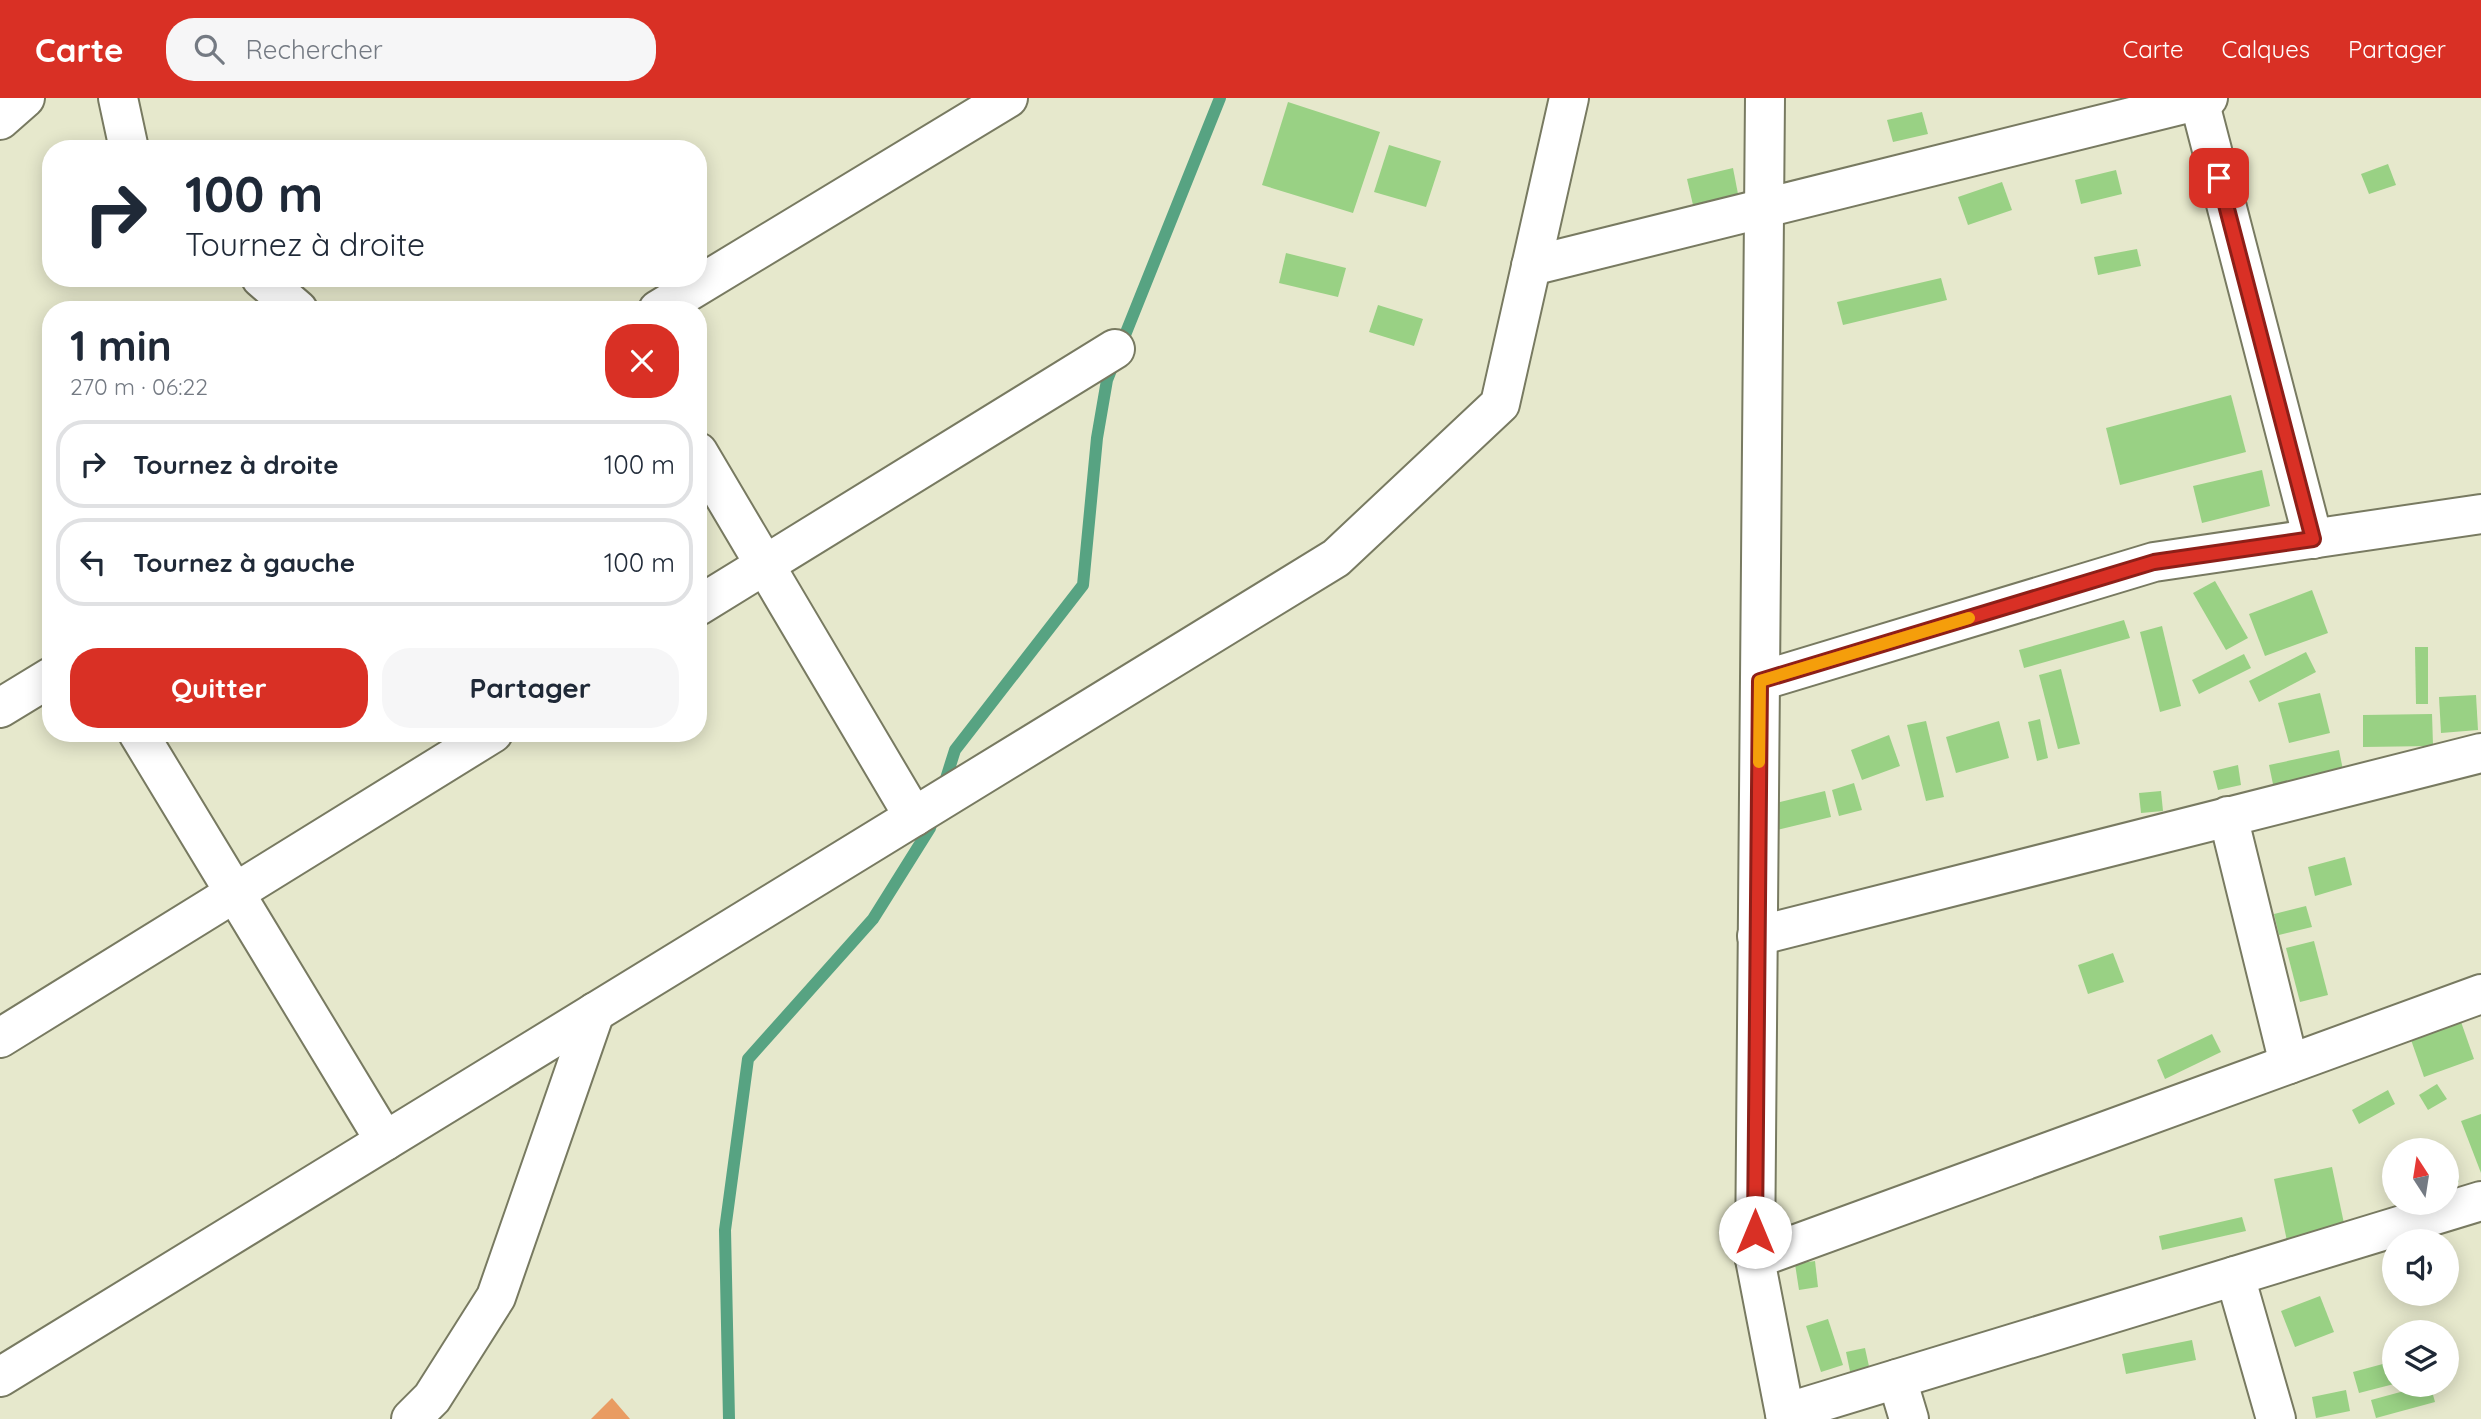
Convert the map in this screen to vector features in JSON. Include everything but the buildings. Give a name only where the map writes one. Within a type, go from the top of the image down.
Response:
[{"type":"street","points":[[0,120],[25,98]]},
{"type":"street","points":[[118,98],[127,140]]},
{"type":"street","points":[[707,280],[1008,98]]},
{"type":"street","points":[[0,1377],[1336,558],[1500,404],[1569,98]]},
{"type":"street","points":[[1765,98],[1755,1259],[1785,1416],[1897,1379],[2481,1201]]},
{"type":"street","points":[[1531,265],[2203,99],[2313,539]]},
{"type":"street","points":[[271,287],[288,301]]},
{"type":"street","points":[[673,301],[696,287]]},
{"type":"street","points":[[707,600],[1115,349]]},
{"type":"street","points":[[707,467],[914,817]]},
{"type":"street","points":[[1760,681],[2154,562],[2481,514]]},
{"type":"street","points":[[0,708],[42,682]]},
{"type":"street","points":[[143,742],[385,1141]]},
{"type":"street","points":[[0,1038],[478,742]]},
{"type":"street","points":[[1757,936],[2481,753]]},
{"type":"street","points":[[2228,816],[2289,1064]]},
{"type":"street","points":[[1755,1259],[2481,994]]},
{"type":"street","points":[[411,1419],[432,1398],[496,1297],[595,1012]]},
{"type":"street","points":[[2235,1276],[2276,1419]]},
{"type":"street","points":[[1897,1379],[1909,1419]]},
{"type":"shaded area","points":[[612,1398],[630,1419],[591,1419]]},
{"type":"waterway","points":[[943,788],[955,750],[1083,585],[1097,438],[1107,380],[1220,98]]},
{"type":"waterway","points":[[729,1419],[725,1230],[748,1059],[873,919],[930,828],[934,815]]},
{"type":"slow traffic","points":[[1759,762],[1760,681],[1969,618]]},
{"type":"route","points":[[1755,1232],[1760,681],[2154,562],[2313,539],[2219,178]]}]
